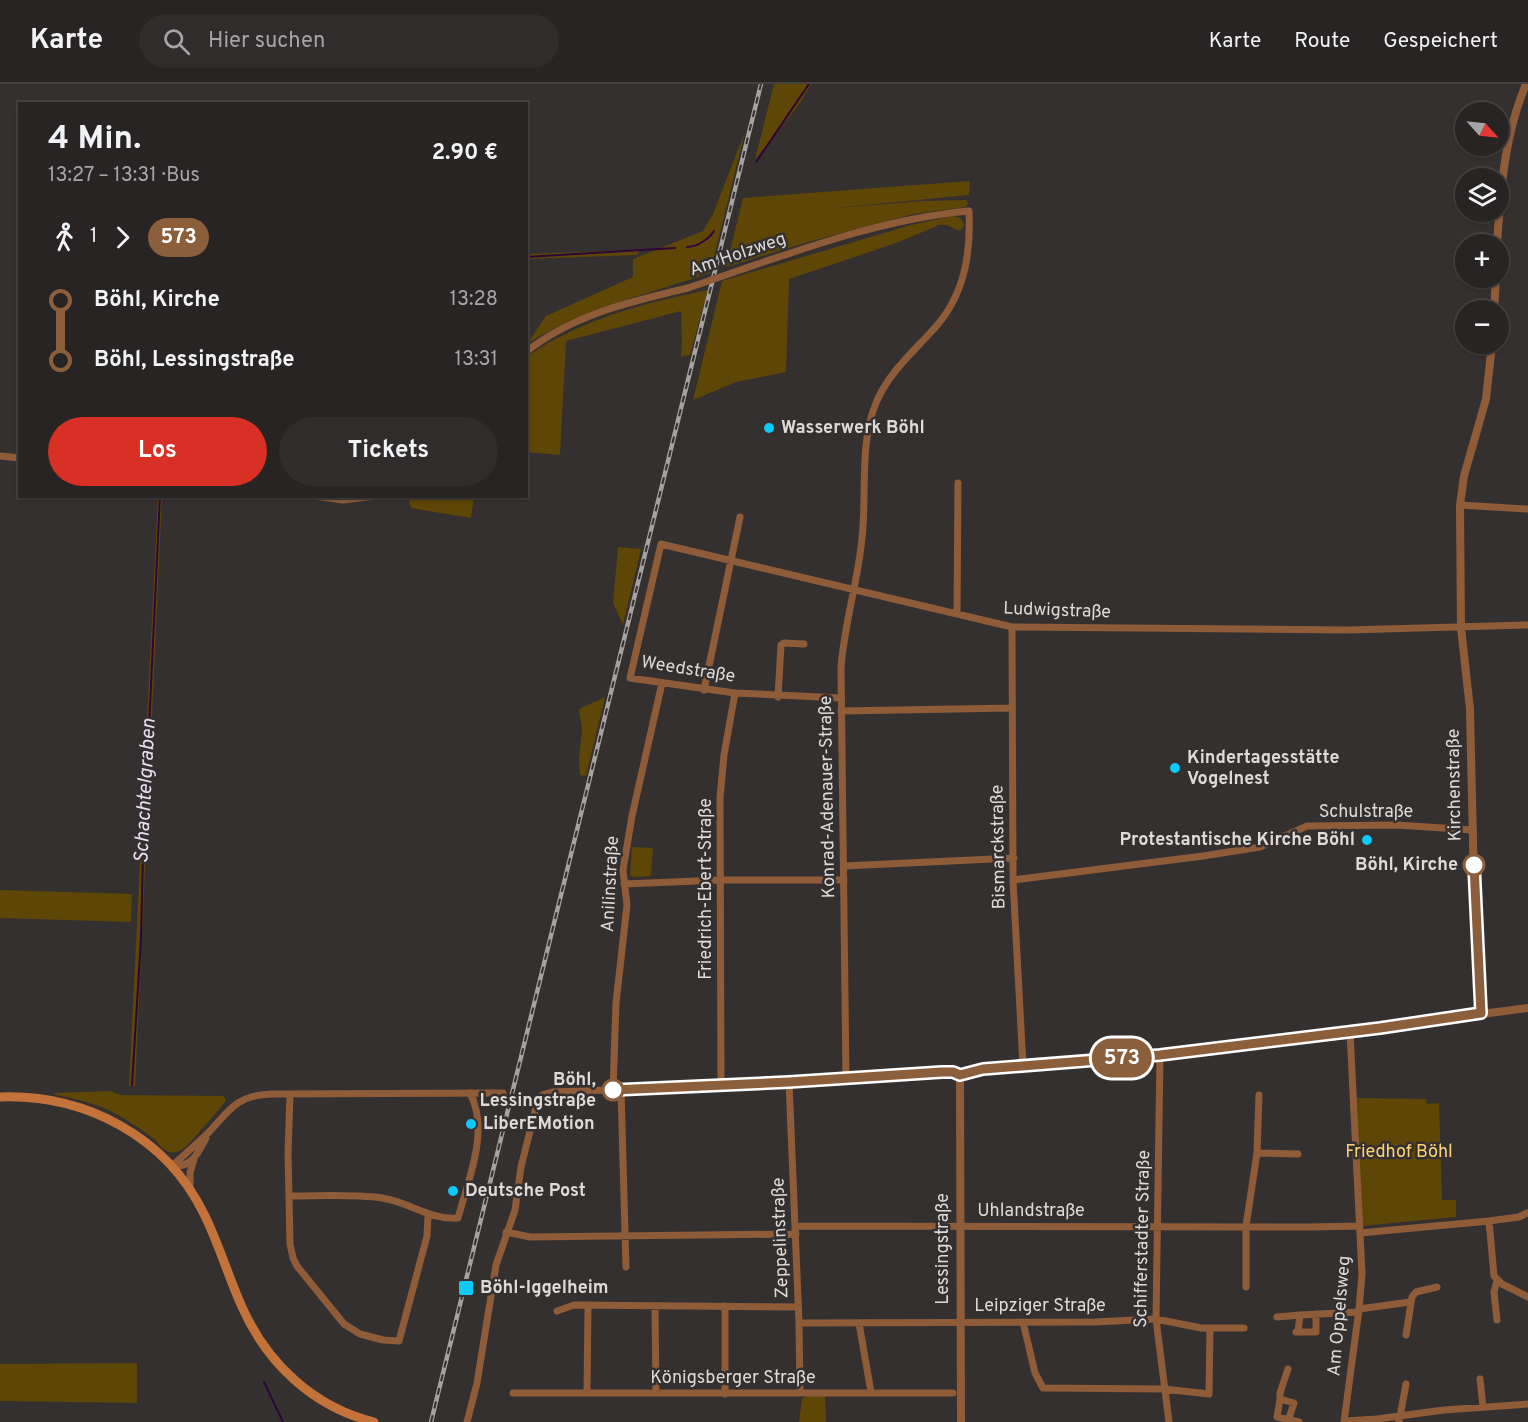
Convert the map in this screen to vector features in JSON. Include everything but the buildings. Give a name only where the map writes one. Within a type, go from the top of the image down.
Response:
[{"type":"main road","points":[[0,1097],[45,1099],[92,1111],[135,1134],[172,1166],[190,1189],[210,1227],[249,1321],[270,1354],[295,1380],[315,1396],[337,1408],[374,1422]]},
{"type":"street","points":[[1498,234],[1502,175],[1508,136],[1526,84]]},
{"type":"street","name":"Am Holzweg","points":[[528,351],[551,334],[582,319],[646,298],[688,288],[805,248],[883,226],[939,214],[969,211]]},
{"type":"street","name":"Konrad-Adenauer-Straße","points":[[846,1079],[841,698],[843,639],[861,550],[867,443],[875,404],[896,369],[943,319],[956,296],[968,259],[969,211]]},
{"type":"street","name":"Kirchenstraße","points":[[1481,1013],[1470,709],[1461,628],[1460,505],[1466,469],[1486,399],[1491,354]]},
{"type":"street","points":[[0,456],[18,458]]},
{"type":"street","points":[[957,483],[957,614]]},
{"type":"street","points":[[328,498],[343,500],[359,498]]},
{"type":"street","points":[[1460,505],[1528,509]]},
{"type":"street","points":[[704,690],[740,517]]},
{"type":"street","name":"Ludwigstraße","points":[[661,544],[1012,627],[1349,630],[1528,625]]},
{"type":"street","name":"Weedstraße","points":[[661,544],[630,678],[735,693],[778,697],[841,698]]},
{"type":"street","name":"Bismarckstraße","points":[[1012,627],[1013,880],[1023,1066]]},
{"type":"street","points":[[778,697],[782,645],[784,643],[804,644]]},
{"type":"street","name":"Anilinstraße","points":[[613,1090],[616,1003],[627,905],[623,870],[632,816],[662,683]]},
{"type":"street","name":"Friedrich-Ebert-Straße","points":[[721,1086],[721,790],[735,693]]},
{"type":"street","points":[[841,711],[1012,708]]},
{"type":"street","name":"Schulstraße","points":[[1013,880],[1260,847],[1307,826],[1397,825],[1473,830]]},
{"type":"street","points":[[844,866],[1014,858]]},
{"type":"street","points":[[624,884],[721,880],[844,880]]},
{"type":"street","points":[[467,1422],[477,1383],[494,1274],[516,1203],[520,1173],[539,1098],[547,1092],[721,1086],[942,1072],[953,1072],[960,1075],[983,1069],[1160,1055],[1528,1008]]},
{"type":"street","name":"Am Oppelsweg","points":[[1344,1422],[1362,1274],[1350,1032]]},
{"type":"street","name":"Schifferstadter Straße","points":[[1160,1055],[1156,1319],[1169,1422]]},
{"type":"street","name":"Lessingstraße","points":[[960,1075],[961,1422]]},
{"type":"street","name":"Zeppelinstraße","points":[[789,1082],[800,1393]]},
{"type":"street","points":[[621,1090],[626,1267]]},
{"type":"street","points":[[172,1166],[228,1110],[244,1099],[259,1094],[502,1092]]},
{"type":"street","points":[[290,1196],[382,1198],[429,1215],[446,1219],[458,1218],[478,1133],[477,1110],[470,1093]]},
{"type":"street","points":[[290,1094],[290,1244],[293,1258],[344,1324],[360,1334],[394,1342],[399,1341],[427,1236],[429,1215]]},
{"type":"street","points":[[1246,1287],[1246,1226],[1257,1153],[1259,1095]]},
{"type":"street","points":[[190,1189],[190,1173],[195,1158],[210,1130]]},
{"type":"street","points":[[1257,1153],[1298,1154]]},
{"type":"street","points":[[172,1166],[184,1166],[195,1158]]},
{"type":"street","name":"Uhlandstraße","points":[[795,1226],[1246,1226],[1359,1229],[1489,1221],[1519,1217],[1527,1213]]},
{"type":"street","points":[[1489,1221],[1493,1273],[1497,1280],[1528,1297]]},
{"type":"street","points":[[506,1232],[530,1238],[796,1234]]},
{"type":"street","points":[[1497,1280],[1494,1292],[1497,1320]]},
{"type":"street","points":[[1406,1335],[1410,1302],[1416,1292],[1437,1287]]},
{"type":"street","points":[[1277,1317],[1359,1310],[1410,1302]]},
{"type":"street","points":[[557,1311],[566,1306],[588,1305],[798,1307]]},
{"type":"street","points":[[587,1393],[588,1305]]},
{"type":"street","points":[[655,1306],[656,1394]]},
{"type":"street","points":[[724,1394],[725,1306]]},
{"type":"street","points":[[1300,1315],[1297,1332],[1316,1332],[1316,1314]]},
{"type":"street","name":"Leipziger Straße","points":[[799,1323],[1156,1319],[1210,1329],[1244,1328]]},
{"type":"street","points":[[1023,1322],[1035,1373],[1043,1389],[1164,1389],[1209,1394],[1210,1329]]},
{"type":"street","points":[[859,1323],[870,1392]]},
{"type":"street","points":[[1288,1369],[1276,1420],[1299,1422]]},
{"type":"street","points":[[1480,1379],[1483,1407]]},
{"type":"street","points":[[1399,1419],[1406,1384]]},
{"type":"street","name":"Königsberger Straße","points":[[513,1393],[953,1393]]},
{"type":"street","points":[[1280,1399],[1294,1403],[1288,1421]]},
{"type":"street","points":[[1344,1422],[1399,1419],[1483,1407],[1528,1404]]},
{"type":"green space","points":[[774,84],[811,84],[800,103],[755,160]]},
{"type":"green space","points":[[745,132],[710,273],[593,312],[570,321],[528,343],[546,316],[633,277],[633,259],[703,231],[713,214]]},
{"type":"green space","points":[[970,181],[969,195],[825,209],[922,201],[966,200],[968,203],[966,207],[914,214],[808,242],[726,267],[743,198]]},
{"type":"green space","points":[[952,216],[959,217],[963,221],[964,226],[960,231],[947,225],[939,225],[899,242],[789,279],[786,372],[736,382],[693,400],[722,281],[911,225]]},
{"type":"green space","points":[[640,250],[637,255],[528,259],[528,254]]},
{"type":"green space","points":[[708,290],[690,355],[681,357],[681,311],[566,341],[560,455],[528,452],[528,356],[548,343],[592,322],[661,301]]},
{"type":"green space","points":[[158,498],[162,498],[135,1086],[129,1086]]},
{"type":"green space","points":[[410,498],[474,498],[471,518],[411,508]]},
{"type":"green space","points":[[618,547],[641,549],[623,625],[613,603]]},
{"type":"green space","points":[[605,697],[586,776],[580,775],[582,730],[579,709]]},
{"type":"green space","points":[[632,847],[653,848],[651,876],[633,877],[630,875]]},
{"type":"green space","points":[[0,890],[132,894],[131,922],[0,918]]},
{"type":"green space","points":[[111,1091],[120,1095],[223,1096],[226,1100],[186,1146],[172,1152],[165,1150],[149,1135],[111,1111],[54,1093]]},
{"type":"green space","name":"Friedhof Böhl","points":[[1357,1098],[1426,1099],[1427,1104],[1439,1103],[1442,1200],[1456,1200],[1456,1217],[1361,1226]]},
{"type":"green space","points":[[137,1363],[137,1403],[0,1401],[0,1364]]},
{"type":"green space","points":[[807,1395],[825,1395],[826,1422],[799,1422],[802,1399]]},
{"type":"waterway","name":"Schachtelgraben","points":[[756,162],[809,84]]},
{"type":"waterway","name":"Schachtelgraben","points":[[687,247],[702,242],[714,231]]},
{"type":"waterway","name":"Schachtelgraben","points":[[528,257],[675,248]]},
{"type":"waterway","name":"Schachtelgraben","points":[[132,1085],[141,938],[160,498]]},
{"type":"waterway","points":[[264,1382],[283,1422]]},
{"type":"railway","points":[[431,1422],[761,84]]},
{"type":"bus line","name":"573","points":[[613,1090],[721,1086],[942,1072],[953,1072],[960,1075],[983,1069],[1160,1055],[1481,1013],[1474,865]]},
{"type":"place","name":"Wasserwerk Böhl","points":[[769,428]]},
{"type":"place","name":"Kindertagesstätte Vogelnest","points":[[1175,768]]},
{"type":"place","name":"Protestantische Kirche Böhl","points":[[1367,840]]},
{"type":"place","name":"Böhl, Kirche","points":[[1474,865]]},
{"type":"place","name":"Böhl, Lessingstraße","points":[[613,1090]]},
{"type":"place","name":"LiberEMotion","points":[[471,1124]]},
{"type":"place","name":"Deutsche Post","points":[[453,1191]]},
{"type":"place","name":"Böhl-Iggelheim","points":[[466,1288]]}]
